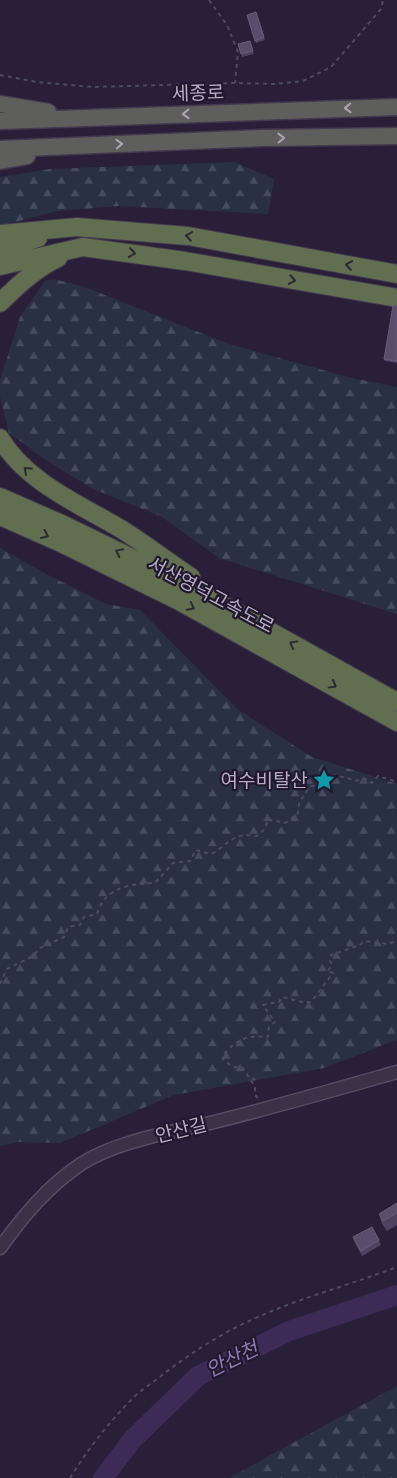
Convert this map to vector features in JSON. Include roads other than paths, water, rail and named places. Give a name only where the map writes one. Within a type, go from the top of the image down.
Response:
[{"type":"highway","points":[[0,104],[80,118]]},
{"type":"highway","name":"세종로","points":[[0,121],[397,107]]},
{"type":"highway","points":[[0,149],[262,138],[397,136]]},
{"type":"highway","points":[[0,161],[88,146]]},
{"type":"highway","points":[[0,250],[76,227]]},
{"type":"highway","points":[[0,234],[76,227],[188,236],[397,274]]},
{"type":"highway","points":[[0,266],[83,247],[185,261],[397,298]]},
{"type":"highway","points":[[0,303],[22,281],[44,265],[83,247]]},
{"type":"highway","points":[[0,438],[9,454],[41,482],[122,530],[272,632]]},
{"type":"highway","name":"서산영덕고속도로","points":[[0,497],[64,525],[185,584],[397,702]]},
{"type":"highway","name":"서산영덕고속도로","points":[[0,516],[59,542],[179,601],[397,722]]},
{"type":"street","name":"안산길","points":[[0,1248],[29,1209],[58,1181],[83,1163],[110,1150],[397,1072]]},
{"type":"waterway","name":"안산천","points":[[103,1478],[133,1439],[198,1376],[289,1331],[397,1295]]},
{"type":"place","name":"여수비탈산","points":[[324,780]]}]
